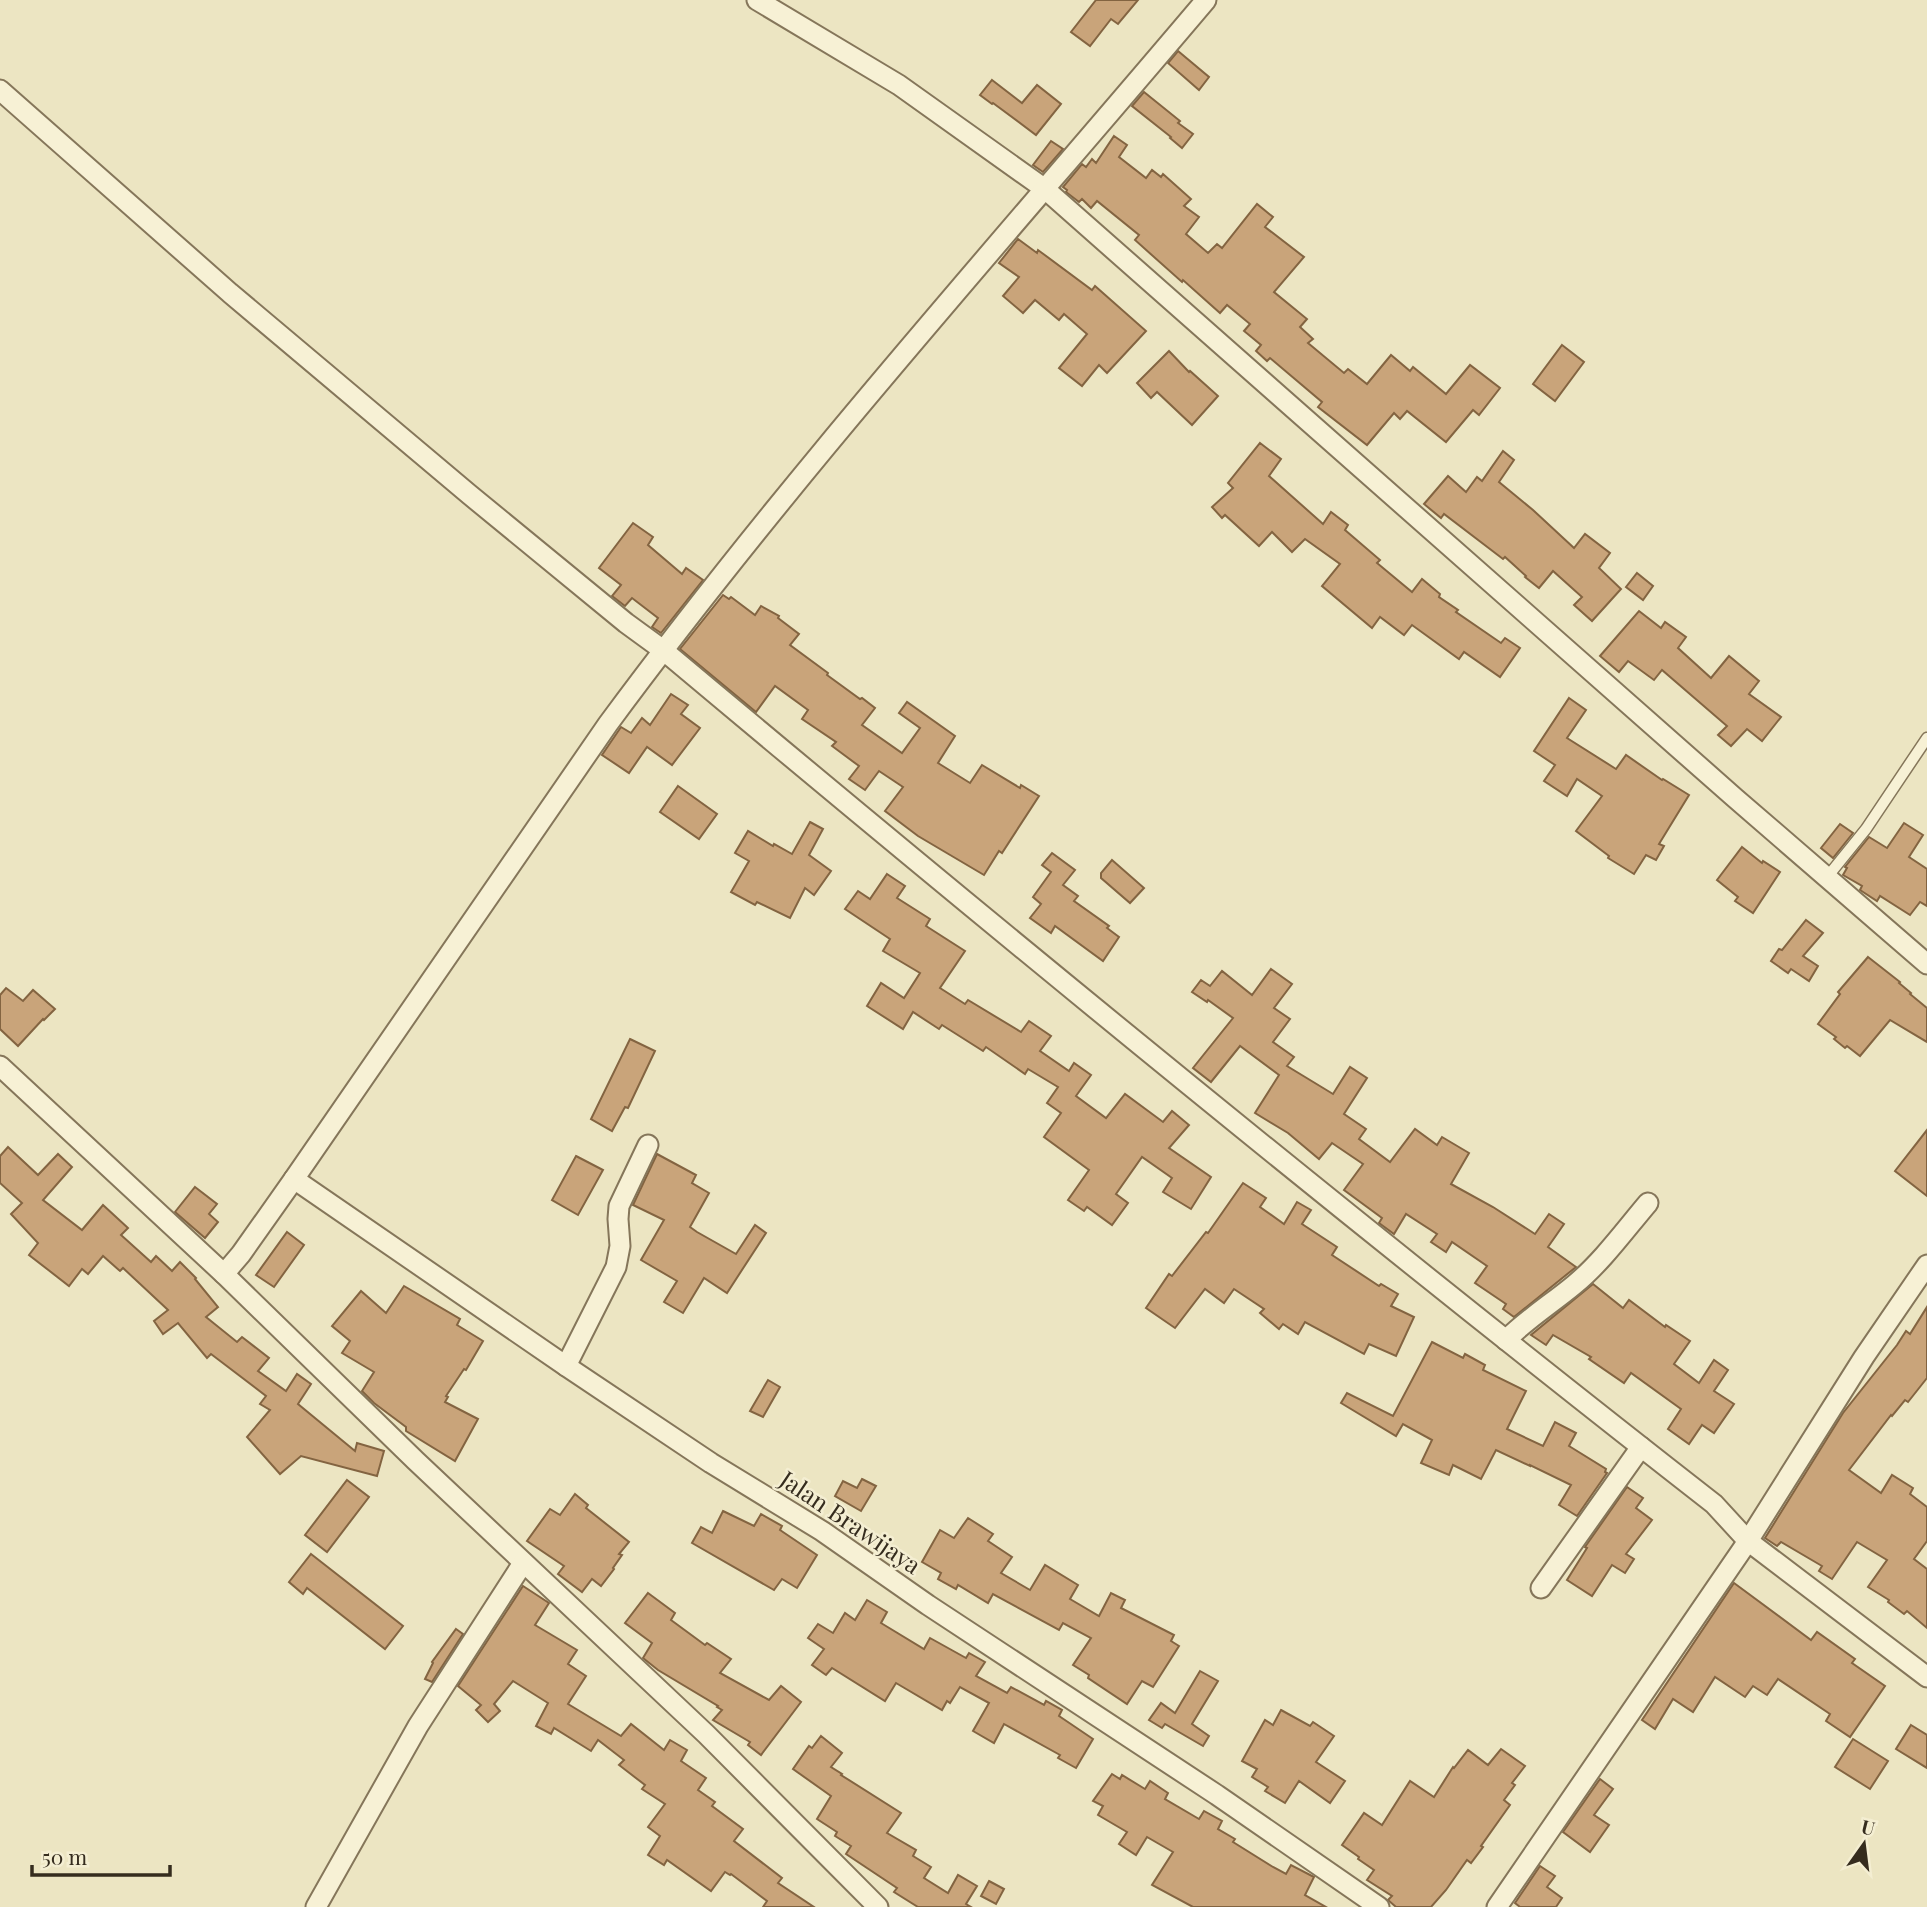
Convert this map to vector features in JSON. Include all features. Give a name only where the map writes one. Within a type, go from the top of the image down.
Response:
[{"type":"street","points":[[757,0],[900,85],[1045,189],[1927,964]]},
{"type":"street","points":[[224,1274],[294,1179],[608,724],[663,650],[889,370],[1206,0]]},
{"type":"street","points":[[0,90],[230,293],[470,495],[663,650],[1140,1046],[1714,1504],[1748,1541],[1927,1677]]},
{"type":"street","points":[[0,1066],[224,1274],[523,1563],[706,1734],[877,1907]]},
{"type":"street","points":[[566,1366],[616,1267],[620,1246],[619,1206],[648,1145]]},
{"type":"street","name":"Jalan Brawijaya","points":[[294,1179],[566,1366],[711,1463],[822,1531],[928,1605],[1217,1795],[1379,1907]]},
{"type":"street","points":[[1506,1340],[1522,1324],[1576,1283],[1648,1203]]},
{"type":"street","points":[[1497,1907],[1748,1541],[1864,1357],[1927,1265]]},
{"type":"street","points":[[1541,1588],[1641,1447]]},
{"type":"street","points":[[316,1907],[418,1726],[523,1563]]},
{"type":"lane","points":[[1828,876],[1866,829],[1927,738]]},
{"type":"building","points":[[1096,0],[1138,0],[1118,24],[1111,19],[1090,46],[1071,32]]},
{"type":"building","points":[[1178,51],[1209,77],[1199,90],[1168,63]]},
{"type":"building","points":[[992,80],[1022,103],[1037,85],[1061,104],[1036,135],[980,95]]},
{"type":"building","points":[[1144,92],[1193,134],[1182,148],[1132,106]]},
{"type":"building","points":[[1114,136],[1127,145],[1119,157],[1146,178],[1152,170],[1161,177],[1163,174],[1191,199],[1184,206],[1199,217],[1186,234],[1208,253],[1217,244],[1222,248],[1257,204],[1273,217],[1265,227],[1304,257],[1274,292],[1307,319],[1300,327],[1313,339],[1308,343],[1344,373],[1348,369],[1367,384],[1391,355],[1410,371],[1413,367],[1446,394],[1470,365],[1500,388],[1479,415],[1473,410],[1446,442],[1407,411],[1400,419],[1394,413],[1367,445],[1318,407],[1322,402],[1270,358],[1267,361],[1256,351],[1261,345],[1244,331],[1250,324],[1227,305],[1220,313],[1135,240],[1139,235],[1097,201],[1091,208],[1082,199],[1079,202],[1066,192],[1063,187],[1082,164],[1086,167],[1092,159],[1096,163]]},
{"type":"building","points":[[1051,141],[1063,149],[1043,172],[1033,165]]},
{"type":"building","points":[[1018,239],[1037,253],[1038,250],[1092,290],[1095,286],[1146,331],[1107,373],[1099,365],[1082,386],[1059,368],[1087,334],[1064,314],[1059,320],[1035,300],[1023,313],[1003,296],[1019,277],[999,263]]},
{"type":"building","points":[[1562,345],[1584,362],[1555,401],[1533,384]]},
{"type":"building","points":[[1169,351],[1218,396],[1192,425],[1157,392],[1151,398],[1137,383]]},
{"type":"building","points":[[1260,443],[1281,459],[1269,476],[1323,524],[1331,512],[1348,525],[1345,530],[1380,560],[1377,563],[1412,592],[1422,579],[1440,594],[1439,597],[1458,610],[1456,612],[1501,643],[1505,638],[1520,648],[1500,677],[1464,652],[1459,659],[1412,625],[1404,635],[1380,617],[1372,628],[1322,586],[1340,564],[1305,539],[1292,552],[1272,532],[1259,546],[1225,515],[1222,518],[1212,507],[1233,488],[1228,483]]},
{"type":"building","points":[[1503,451],[1514,460],[1499,482],[1574,548],[1585,534],[1610,553],[1599,568],[1621,589],[1592,621],[1574,605],[1582,597],[1553,571],[1539,588],[1505,557],[1503,559],[1444,514],[1441,518],[1424,504],[1448,476],[1466,492],[1477,477],[1482,481]]},
{"type":"building","points":[[633,523],[653,537],[648,545],[682,574],[686,568],[703,580],[661,633],[652,627],[658,618],[632,598],[625,606],[612,596],[621,585],[599,568]]},
{"type":"building","points":[[1637,573],[1653,586],[1643,600],[1626,587]]},
{"type":"building","points":[[723,595],[729,599],[731,597],[755,615],[761,606],[779,616],[778,618],[799,634],[790,645],[875,708],[862,725],[902,753],[920,728],[899,713],[907,702],[955,736],[938,763],[970,783],[982,765],[1039,796],[1002,853],[999,851],[984,875],[918,836],[885,811],[903,787],[879,771],[865,790],[849,779],[859,766],[832,746],[836,742],[802,719],[808,710],[775,686],[756,712],[680,649]]},
{"type":"building","points":[[1639,611],[1661,628],[1665,622],[1686,637],[1678,648],[1711,678],[1729,656],[1759,681],[1749,694],[1781,717],[1762,741],[1747,729],[1731,746],[1718,735],[1727,726],[1662,670],[1654,680],[1628,661],[1619,672],[1600,656]]},
{"type":"building","points":[[671,694],[688,705],[681,714],[700,728],[672,765],[647,747],[629,773],[602,755],[621,727],[631,733],[642,718],[650,725]]},
{"type":"building","points":[[1569,698],[1586,710],[1567,738],[1616,769],[1626,755],[1689,795],[1659,844],[1664,846],[1656,860],[1646,855],[1634,874],[1608,858],[1609,856],[1576,831],[1602,796],[1577,779],[1567,796],[1544,781],[1555,765],[1534,751]]},
{"type":"building","points":[[678,786],[717,814],[699,839],[660,812]]},
{"type":"building","points":[[810,822],[823,829],[809,855],[831,871],[814,895],[805,888],[790,918],[757,902],[755,905],[731,892],[749,861],[735,853],[748,831],[792,854]]},
{"type":"building","points":[[1904,823],[1923,835],[1909,857],[1927,869],[1927,906],[1920,902],[1910,915],[1880,896],[1877,901],[1860,890],[1862,886],[1843,875],[1847,868],[1845,867],[1869,837],[1887,848]]},
{"type":"building","points":[[1840,824],[1853,833],[1833,858],[1821,848]]},
{"type":"building","points":[[1742,847],[1762,863],[1763,861],[1780,872],[1753,913],[1735,901],[1738,897],[1717,880]]},
{"type":"building","points":[[1052,853],[1075,870],[1063,885],[1078,896],[1074,901],[1109,926],[1107,928],[1119,937],[1103,961],[1055,926],[1051,933],[1030,918],[1041,904],[1033,897],[1051,872],[1042,865]]},
{"type":"building","points":[[1112,860],[1144,888],[1130,903],[1101,878],[1101,873]]},
{"type":"building","points":[[887,874],[905,886],[897,898],[930,919],[926,926],[965,951],[940,988],[965,1004],[968,1000],[1021,1032],[1029,1021],[1051,1036],[1040,1051],[1069,1071],[1074,1063],[1091,1075],[1076,1096],[1106,1118],[1125,1094],[1163,1122],[1172,1111],[1189,1125],[1169,1148],[1211,1177],[1191,1209],[1163,1192],[1172,1178],[1142,1157],[1116,1194],[1128,1203],[1112,1225],[1087,1207],[1084,1211],[1068,1200],[1089,1170],[1044,1137],[1061,1113],[1047,1103],[1058,1087],[1028,1069],[1025,1074],[986,1047],[983,1051],[942,1025],[939,1029],[913,1012],[903,1029],[867,1006],[881,983],[904,998],[920,973],[883,951],[890,939],[845,909],[858,891],[870,899]]},
{"type":"building","points":[[1806,920],[1823,933],[1803,956],[1818,966],[1809,981],[1791,969],[1788,973],[1771,961]]},
{"type":"building","points":[[1868,957],[1927,1008],[1927,1042],[1890,1020],[1860,1056],[1847,1046],[1845,1048],[1834,1039],[1836,1037],[1818,1024],[1840,994],[1838,992]]},
{"type":"building","points":[[1271,969],[1292,984],[1274,1008],[1290,1019],[1273,1042],[1294,1057],[1287,1066],[1333,1094],[1350,1067],[1367,1078],[1344,1114],[1366,1129],[1359,1139],[1390,1162],[1415,1129],[1437,1145],[1442,1137],[1469,1153],[1451,1184],[1535,1234],[1549,1214],[1564,1224],[1548,1247],[1576,1267],[1514,1317],[1503,1309],[1506,1304],[1475,1283],[1487,1266],[1452,1242],[1446,1252],[1431,1242],[1437,1234],[1406,1214],[1394,1234],[1379,1223],[1382,1218],[1344,1190],[1363,1164],[1332,1143],[1319,1159],[1288,1133],[1255,1113],[1279,1075],[1240,1046],[1211,1082],[1193,1068],[1233,1018],[1192,992],[1201,980],[1210,986],[1222,971],[1252,995]]},
{"type":"building","points":[[6,988],[23,1001],[33,990],[55,1009],[18,1046],[0,1029],[0,995]]},
{"type":"building","points":[[630,1039],[655,1051],[628,1108],[625,1107],[612,1131],[591,1119]]},
{"type":"building","points":[[1927,1130],[1927,1196],[1895,1171]]},
{"type":"building","points":[[8,1147],[38,1175],[58,1154],[72,1167],[43,1200],[82,1230],[103,1205],[128,1228],[121,1235],[151,1262],[156,1256],[172,1271],[180,1262],[218,1307],[206,1317],[237,1342],[242,1337],[269,1358],[258,1371],[286,1391],[297,1374],[311,1384],[298,1404],[355,1451],[357,1443],[384,1451],[377,1476],[301,1456],[280,1474],[247,1437],[270,1410],[260,1404],[266,1396],[211,1354],[207,1358],[178,1323],[163,1334],[154,1321],[168,1310],[123,1268],[120,1271],[103,1256],[88,1274],[82,1269],[69,1286],[29,1255],[38,1243],[11,1214],[22,1203],[0,1183],[0,1156]]},
{"type":"building","points":[[657,1154],[696,1175],[692,1183],[709,1193],[690,1227],[736,1254],[755,1225],[766,1233],[727,1293],[704,1278],[683,1313],[664,1302],[677,1281],[641,1260],[664,1220],[633,1205]]},
{"type":"building","points":[[576,1156],[603,1170],[578,1215],[552,1200]]},
{"type":"building","points":[[1243,1183],[1266,1198],[1260,1207],[1284,1224],[1297,1202],[1311,1210],[1302,1224],[1337,1247],[1332,1255],[1379,1286],[1381,1284],[1398,1294],[1391,1306],[1414,1317],[1396,1356],[1369,1344],[1364,1354],[1305,1322],[1298,1334],[1283,1324],[1279,1329],[1260,1313],[1264,1309],[1234,1289],[1224,1303],[1205,1289],[1175,1328],[1146,1308],[1169,1274],[1172,1276],[1206,1232],[1208,1233]]},
{"type":"building","points":[[195,1187],[217,1204],[209,1214],[218,1222],[205,1238],[175,1212]]},
{"type":"building","points":[[287,1232],[304,1245],[274,1287],[256,1275]]},
{"type":"building","points":[[1593,1284],[1623,1308],[1629,1300],[1665,1327],[1666,1325],[1690,1341],[1674,1364],[1699,1383],[1714,1360],[1728,1370],[1714,1391],[1734,1404],[1714,1433],[1702,1425],[1689,1444],[1668,1429],[1681,1409],[1631,1373],[1624,1383],[1589,1359],[1591,1357],[1553,1335],[1546,1345],[1531,1335]]},
{"type":"building","points":[[404,1286],[460,1319],[457,1325],[483,1341],[446,1396],[448,1397],[445,1402],[478,1419],[455,1461],[406,1431],[406,1427],[362,1391],[374,1372],[342,1353],[350,1341],[332,1326],[361,1291],[386,1313]]},
{"type":"building","points":[[1927,1307],[1927,1378],[1908,1402],[1905,1400],[1891,1415],[1849,1470],[1881,1493],[1892,1475],[1913,1488],[1910,1494],[1927,1507],[1927,1541],[1914,1559],[1927,1569],[1927,1628],[1907,1611],[1904,1614],[1888,1602],[1889,1600],[1868,1587],[1887,1560],[1857,1542],[1832,1579],[1819,1571],[1822,1566],[1781,1542],[1777,1546],[1765,1538],[1843,1413],[1906,1331],[1910,1334]]},
{"type":"building","points":[[1432,1342],[1463,1358],[1465,1354],[1485,1365],[1483,1370],[1526,1391],[1507,1429],[1543,1446],[1555,1422],[1576,1433],[1569,1446],[1606,1469],[1607,1473],[1577,1516],[1559,1505],[1571,1485],[1530,1465],[1496,1450],[1481,1479],[1453,1465],[1449,1475],[1421,1463],[1432,1440],[1403,1424],[1396,1436],[1341,1403],[1347,1393],[1393,1416]]},
{"type":"building","points":[[768,1380],[780,1387],[763,1417],[750,1411]]},
{"type":"building","points":[[862,1479],[876,1486],[861,1511],[835,1496],[843,1481],[857,1488]]},
{"type":"building","points":[[347,1480],[369,1497],[327,1552],[305,1535]]},
{"type":"building","points":[[1627,1487],[1643,1498],[1636,1508],[1652,1520],[1626,1554],[1634,1559],[1625,1573],[1612,1565],[1592,1596],[1567,1580],[1587,1548],[1585,1547]]},
{"type":"building","points":[[575,1494],[588,1505],[586,1508],[629,1542],[601,1586],[592,1579],[582,1592],[558,1574],[564,1566],[527,1541],[550,1509],[560,1515]]},
{"type":"building","points":[[723,1511],[754,1526],[761,1514],[782,1526],[780,1530],[817,1555],[797,1588],[782,1579],[774,1590],[692,1543],[701,1527],[712,1533]]},
{"type":"building","points":[[968,1518],[993,1534],[988,1541],[1012,1557],[1001,1573],[1030,1590],[1045,1565],[1078,1585],[1070,1599],[1099,1616],[1111,1593],[1125,1600],[1121,1608],[1174,1635],[1171,1641],[1179,1646],[1153,1687],[1142,1681],[1127,1704],[1073,1665],[1091,1638],[1063,1623],[1059,1630],[993,1594],[988,1603],[958,1585],[956,1589],[938,1579],[941,1573],[922,1562],[940,1530],[954,1538]]},
{"type":"building","points":[[311,1554],[403,1626],[385,1649],[307,1588],[303,1594],[289,1582]]},
{"type":"building","points":[[1734,1583],[1811,1640],[1817,1632],[1855,1659],[1852,1663],[1885,1686],[1850,1737],[1826,1721],[1830,1714],[1778,1679],[1767,1695],[1753,1686],[1745,1697],[1715,1677],[1693,1712],[1673,1699],[1655,1729],[1642,1720]]},
{"type":"building","points":[[523,1586],[549,1603],[535,1625],[577,1650],[568,1664],[586,1676],[568,1704],[621,1736],[631,1724],[664,1750],[670,1740],[687,1750],[681,1761],[706,1778],[698,1790],[715,1802],[712,1806],[743,1829],[734,1841],[782,1878],[778,1883],[814,1907],[763,1907],[767,1901],[725,1872],[711,1891],[667,1860],[664,1865],[648,1855],[660,1836],[648,1827],[665,1804],[642,1789],[645,1785],[619,1765],[624,1760],[598,1740],[591,1751],[554,1728],[551,1734],[536,1726],[548,1703],[513,1681],[494,1704],[500,1711],[488,1722],[476,1710],[481,1705],[458,1686]]},
{"type":"building","points":[[648,1593],[675,1613],[671,1620],[705,1645],[707,1643],[731,1659],[720,1673],[769,1700],[781,1686],[801,1702],[761,1755],[748,1745],[750,1742],[713,1720],[722,1710],[718,1706],[643,1658],[652,1643],[625,1623]]},
{"type":"building","points":[[867,1600],[887,1612],[881,1623],[924,1649],[930,1638],[966,1658],[969,1653],[985,1662],[976,1676],[1007,1693],[1011,1687],[1044,1705],[1046,1701],[1062,1710],[1059,1716],[1093,1739],[1076,1768],[1058,1758],[1060,1755],[1004,1724],[994,1743],[973,1731],[989,1703],[960,1687],[942,1710],[896,1683],[885,1701],[832,1668],[826,1675],[812,1665],[824,1649],[808,1638],[818,1624],[833,1633],[845,1613],[855,1620]]},
{"type":"building","points":[[456,1629],[463,1634],[432,1682],[425,1679],[432,1662]]},
{"type":"building","points":[[1200,1671],[1218,1681],[1192,1724],[1209,1736],[1203,1746],[1165,1724],[1162,1728],[1149,1720],[1161,1703],[1175,1713]]},
{"type":"building","points":[[1281,1710],[1310,1726],[1313,1722],[1334,1736],[1316,1762],[1345,1781],[1330,1803],[1299,1781],[1285,1803],[1265,1791],[1268,1787],[1252,1777],[1257,1769],[1242,1761],[1265,1720],[1273,1725]]},
{"type":"building","points":[[1911,1725],[1927,1735],[1927,1768],[1896,1749]]},
{"type":"building","points":[[821,1736],[842,1753],[831,1767],[901,1813],[887,1833],[916,1850],[913,1856],[931,1867],[924,1878],[948,1893],[958,1875],[977,1886],[966,1904],[971,1907],[918,1907],[894,1892],[897,1888],[846,1854],[851,1846],[835,1836],[837,1832],[817,1819],[831,1796],[793,1769],[809,1746],[812,1748]]},
{"type":"building","points":[[1853,1739],[1888,1761],[1870,1789],[1835,1767]]},
{"type":"building","points":[[1501,1749],[1525,1766],[1512,1783],[1515,1785],[1504,1800],[1510,1805],[1481,1846],[1483,1847],[1471,1863],[1467,1860],[1431,1907],[1396,1907],[1388,1900],[1392,1896],[1367,1880],[1374,1870],[1342,1845],[1364,1813],[1382,1825],[1410,1781],[1434,1797],[1453,1767],[1468,1750],[1488,1765]]},
{"type":"building","points":[[1112,1774],[1120,1779],[1122,1775],[1145,1789],[1150,1781],[1168,1793],[1165,1799],[1199,1819],[1204,1811],[1222,1821],[1218,1829],[1235,1839],[1233,1842],[1273,1867],[1286,1874],[1291,1865],[1314,1877],[1305,1895],[1326,1907],[1193,1907],[1152,1885],[1173,1852],[1147,1837],[1136,1855],[1119,1844],[1127,1832],[1098,1815],[1103,1806],[1093,1801]]},
{"type":"building","points":[[1600,1779],[1613,1789],[1594,1815],[1609,1825],[1590,1852],[1563,1832]]},
{"type":"building","points":[[1540,1866],[1555,1876],[1547,1887],[1562,1898],[1556,1907],[1520,1907],[1515,1903]]},
{"type":"building","points":[[989,1881],[1004,1889],[996,1904],[981,1896]]}]
